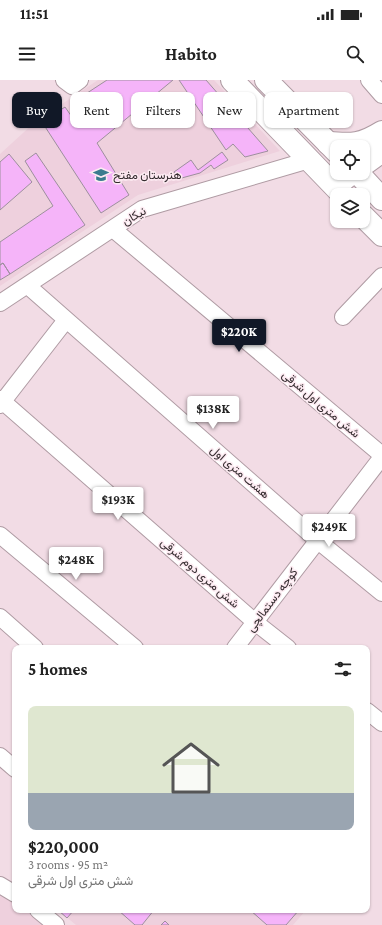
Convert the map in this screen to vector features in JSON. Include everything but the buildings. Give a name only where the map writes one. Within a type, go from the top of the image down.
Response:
[{"type":"main road","points":[[232,80],[336,188]]},
{"type":"main road","points":[[266,80],[330,144]]},
{"type":"main road","points":[[369,140],[382,132]]},
{"type":"main road","points":[[370,160],[382,151]]},
{"type":"main road","points":[[364,180],[382,199]]},
{"type":"main road","points":[[370,223],[382,235]]},
{"type":"street","points":[[64,80],[72,86],[80,80]]},
{"type":"street","points":[[369,80],[382,95]]},
{"type":"street","name":"نیکان","points":[[0,303],[28,286],[142,209],[309,160]]},
{"type":"street","name":"شش متری اول شرقی","points":[[113,229],[382,456]]},
{"type":"street","points":[[343,317],[382,276]]},
{"type":"street","name":"هشت متری اول","points":[[28,286],[317,540],[382,593]]},
{"type":"street","points":[[1,402],[66,320]]},
{"type":"street","name":"شش متری دوم شرقی","points":[[1,402],[255,622],[284,645]]},
{"type":"street","name":"کوچه دستمالچی","points":[[237,645],[382,456]]},
{"type":"street","points":[[0,535],[131,645]]},
{"type":"street","points":[[0,618],[32,645]]},
{"type":"street","points":[[370,713],[382,723]]},
{"type":"street","points":[[0,756],[12,766]]},
{"type":"street","points":[[0,885],[12,892]]},
{"type":"street","points":[[42,913],[56,925]]},
{"type":"shaded area","name":"هنرستان مفتح","points":[[98,80],[214,80],[225,92],[203,92],[203,128],[256,128],[256,125],[280,151],[138,195],[0,286],[0,154],[28,128],[62,128],[62,104],[70,99],[70,128],[123,128],[123,92],[80,92]]},
{"type":"shaded area","points":[[0,889],[12,899],[12,913],[30,913],[44,925],[0,925]]},
{"type":"shaded area","points":[[62,913],[303,913],[293,925],[76,925]]},
{"type":"place","name":"هنرستان مفتح","points":[[101,175]]}]
